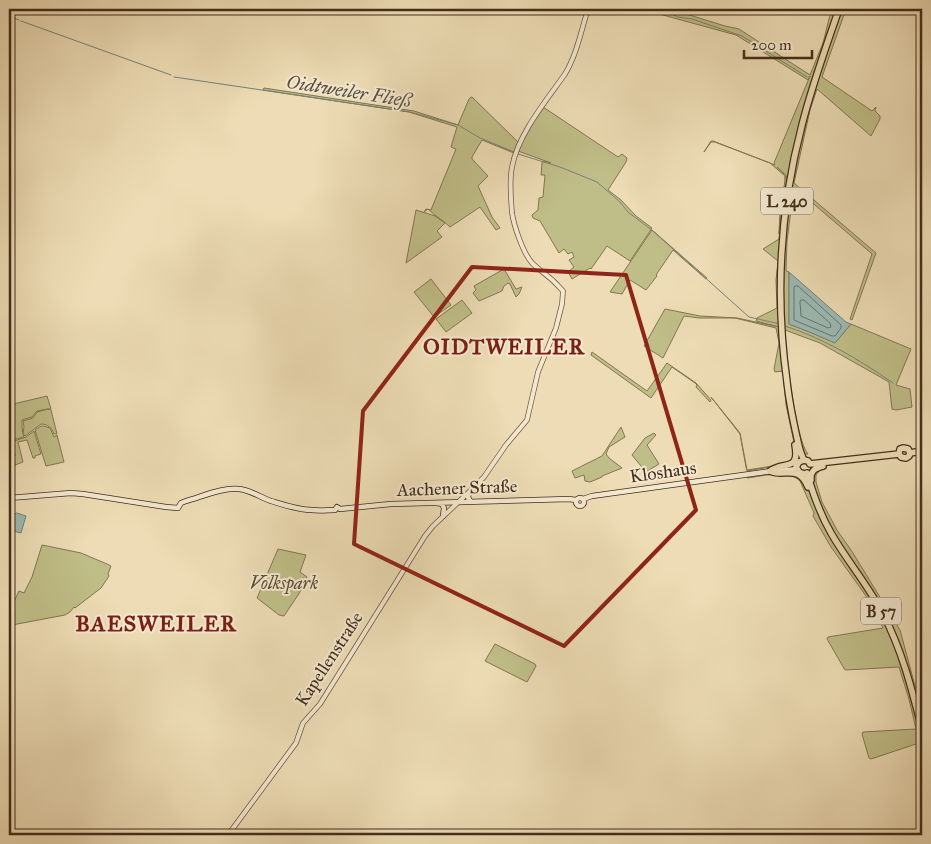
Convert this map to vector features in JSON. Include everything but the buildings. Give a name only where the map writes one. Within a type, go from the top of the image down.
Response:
[{"type":"main road","name":"L 240","points":[[799,464],[786,378],[782,335],[781,266],[787,202],[797,146],[815,80],[839,9]]},
{"type":"main road","points":[[795,431],[798,435],[802,451],[808,458],[816,461],[832,460],[838,462]]},
{"type":"main road","points":[[770,471],[774,468],[789,465],[795,460],[795,431]]},
{"type":"main road","name":"B 57","points":[[922,451],[910,453],[906,458],[902,458],[899,454],[838,462],[808,470],[814,499],[830,532],[890,628],[905,667],[922,729]]},
{"type":"main road","points":[[808,461],[808,470],[800,472],[799,464],[808,461]]},
{"type":"main road","name":"B 57","points":[[814,499],[810,478],[812,472],[817,468],[838,462]]},
{"type":"main road","name":"Kloshaus","points":[[576,500],[580,497],[585,498],[770,471],[799,464]]},
{"type":"main road","points":[[770,471],[775,473],[789,472],[800,476],[814,499]]},
{"type":"main road","name":"Aachener Straße","points":[[9,498],[80,493],[178,508],[181,503],[225,490],[239,489],[305,510],[436,502],[576,500]]},
{"type":"main road","points":[[469,493],[470,501]]},
{"type":"main road","points":[[436,502],[444,506],[443,516]]},
{"type":"street","name":"Kapellenstraße","points":[[228,835],[296,743],[303,724],[320,704],[424,536],[484,477],[506,445],[528,420],[538,372],[556,328],[563,291],[530,260],[520,240],[514,224],[510,185],[512,166],[520,141],[570,65],[588,9]]},
{"type":"highlighted area","points":[[472,267],[626,275],[696,510],[564,646],[354,544],[363,411]]},
{"type":"green space","points":[[641,9],[673,9],[739,29],[810,75],[823,43],[832,9],[838,9],[799,131],[790,173],[782,230],[779,268],[779,325],[794,441],[786,405],[783,371],[775,372],[774,369],[779,343],[776,328],[735,318],[684,316],[663,358],[644,346],[665,309],[700,316],[737,318],[779,327],[756,321],[757,318],[777,308],[776,280],[778,261],[763,249],[779,239],[787,180],[786,175],[770,163],[775,165],[774,163],[810,76],[808,80],[736,35]]},
{"type":"green space","points":[[841,9],[846,9],[822,77],[872,111],[876,107],[875,111],[880,116],[880,119],[871,136],[817,89],[810,110],[794,183],[876,253],[852,320],[850,319],[872,254],[794,187],[787,241],[786,271],[789,272],[789,324],[835,343],[851,324],[911,349],[896,385],[910,389],[912,407],[892,409],[889,382],[820,343],[785,330],[795,414],[803,445],[808,454],[805,454],[795,423],[784,340],[782,270],[790,187],[804,123]]},
{"type":"green space","points":[[264,88],[414,111],[458,125],[469,99],[472,97],[518,142],[514,153],[482,140],[472,157],[488,176],[478,186],[492,217],[500,228],[496,230],[480,207],[450,227],[429,210],[431,210],[456,149],[451,147],[457,127],[409,112],[263,90]]},
{"type":"green space","points":[[543,107],[618,157],[622,154],[627,158],[608,190],[652,228],[630,261],[607,246],[591,269],[572,279],[568,272],[574,267],[569,260],[574,257],[572,252],[568,254],[564,249],[559,253],[540,221],[533,218],[532,215],[538,210],[539,198],[543,197],[545,175],[541,175],[542,163],[543,161],[551,163],[518,151],[523,138]]},
{"type":"green space","points":[[785,183],[780,222],[779,234],[780,211]]},
{"type":"green space","points":[[416,210],[435,216],[445,223],[437,231],[442,237],[406,263]]},
{"type":"green space","points":[[652,230],[707,278],[673,250],[646,290],[630,280],[622,294],[610,292]]},
{"type":"green space","points":[[504,269],[516,289],[522,287],[519,294],[516,297],[508,283],[502,291],[479,301],[473,293],[476,290],[474,286]]},
{"type":"green space","points":[[431,279],[451,305],[434,317],[414,292]]},
{"type":"green space","points":[[462,300],[472,313],[446,332],[436,319]]},
{"type":"green space","points":[[592,352],[647,391],[667,363],[696,383],[711,400],[710,402],[696,387],[695,383],[672,367],[651,398],[591,355]]},
{"type":"green space","points":[[47,396],[51,409],[37,411],[32,417],[22,420],[24,437],[9,441],[9,405]]},
{"type":"green space","points":[[711,397],[740,433],[747,470],[786,464],[794,456],[794,444],[796,453],[794,458],[787,464],[747,471],[740,434]]},
{"type":"green space","points":[[51,410],[57,434],[54,434],[48,426],[41,424],[25,436],[23,433],[23,421],[33,418],[37,412]]},
{"type":"green space","points":[[41,426],[50,428],[54,437],[57,435],[64,462],[46,466],[35,430]]},
{"type":"green space","points":[[621,427],[625,437],[609,447],[606,454],[622,468],[590,482],[585,481],[584,475],[575,478],[572,471],[602,456]]},
{"type":"green space","points":[[34,431],[41,454],[33,458],[27,440],[18,442],[23,462],[15,465],[14,457],[15,466],[9,471],[9,444],[15,456],[13,446],[10,443],[26,437]]},
{"type":"green space","points":[[654,433],[656,435],[647,445],[659,464],[646,472],[632,455],[645,438]]},
{"type":"green space","points":[[820,467],[826,467],[816,475],[816,482],[822,502],[837,530],[900,630],[922,712],[922,742],[871,759],[869,758],[863,732],[916,729],[899,667],[845,670],[827,639],[828,637],[883,628],[866,596],[831,547],[813,516],[814,513],[800,481],[795,477],[782,474],[747,478],[748,476],[771,473],[796,475],[803,480]]},
{"type":"green space","points":[[42,545],[81,553],[107,564],[111,566],[109,576],[101,588],[65,615],[12,625],[15,613],[10,610],[19,591],[24,593],[32,577]]},
{"type":"green space","name":"Volkspark","points":[[278,549],[306,555],[300,572],[307,577],[300,592],[284,616],[279,615],[257,598]]},
{"type":"green space","points":[[495,644],[535,664],[536,666],[527,682],[485,661]]},
{"type":"water","points":[[789,272],[846,322],[851,324],[835,343],[789,324]]},
{"type":"water","points":[[17,513],[26,516],[21,533],[9,530],[9,516]]},
{"type":"waterway","points":[[661,9],[678,17],[692,19],[742,36],[807,77]]},
{"type":"waterway","name":"Oidtweiler Fließ","points":[[9,16],[19,20]]},
{"type":"waterway","name":"Oidtweiler Fließ","points":[[21,21],[171,75]]},
{"type":"waterway","name":"Oidtweiler Fließ","points":[[174,77],[410,112],[458,125],[480,138],[514,152]]},
{"type":"waterway","name":"Oidtweiler Fließ","points":[[518,154],[560,167],[597,182],[620,202],[628,212],[653,231],[749,317],[780,324]]},
{"type":"waterway","name":"Oidtweiler Fließ","points":[[785,326],[841,350],[893,383]]},
{"type":"district","name":"OIDTWEILER","points":[[504,346]]},
{"type":"district","name":"BAESWEILER","points":[[156,623]]}]
